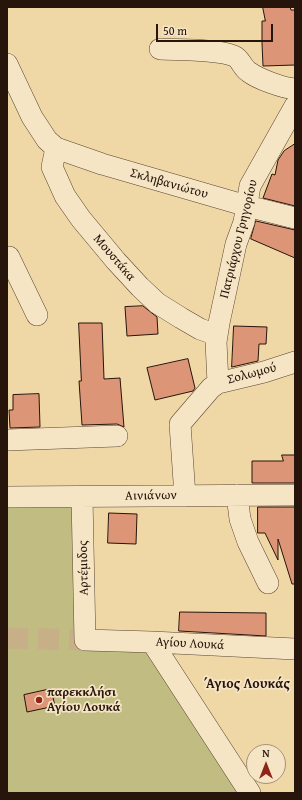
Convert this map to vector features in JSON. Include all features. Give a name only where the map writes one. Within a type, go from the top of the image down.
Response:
[{"type":"street","points":[[160,49],[221,53],[235,56],[241,61],[244,68],[252,74],[286,88],[295,89]]},
{"type":"street","points":[[7,64],[32,117],[51,144]]},
{"type":"street","name":"Πατριάρχου Γρηγορίου","points":[[218,383],[217,335],[226,284],[247,206],[250,186],[295,106]]},
{"type":"street","name":"Σκληβανιώτου","points":[[51,144],[102,164],[247,206],[295,218]]},
{"type":"street","name":"Μουστάκα","points":[[51,144],[52,167],[65,196],[81,219],[116,261],[157,303],[200,329],[217,335]]},
{"type":"street","points":[[10,257],[37,315]]},
{"type":"street","name":"Σολωμού","points":[[185,496],[180,424],[211,388],[218,383],[264,372],[295,362]]},
{"type":"street","points":[[7,440],[117,436]]},
{"type":"street","points":[[237,495],[240,519],[248,542],[268,583]]},
{"type":"street","name":"Αινιάνων","points":[[7,497],[295,495]]},
{"type":"street","name":"Αρτέμιδος","points":[[82,497],[85,640]]},
{"type":"street","name":"Αγίου Λουκά","points":[[85,640],[295,649]]},
{"type":"street","points":[[152,642],[250,793]]},
{"type":"shaded area","points":[[7,506],[73,506],[80,648],[144,649],[239,793],[7,793]]},
{"type":"building","points":[[263,7],[290,7],[291,10],[295,10],[295,65],[263,66],[262,21],[265,21]]},
{"type":"building","points":[[295,144],[295,206],[263,198],[272,174],[275,175],[278,160],[284,151]]},
{"type":"building","points":[[256,221],[295,230],[295,258],[251,239]]},
{"type":"building","points":[[143,306],[157,317],[158,334],[127,336],[125,307]]},
{"type":"building","points":[[79,323],[102,323],[104,379],[120,378],[124,427],[117,424],[82,425],[79,381],[81,381]]},
{"type":"building","points":[[234,326],[267,327],[266,344],[259,344],[258,361],[232,367]]},
{"type":"building","points":[[188,359],[195,388],[193,391],[155,400],[147,368]]},
{"type":"building","points":[[39,394],[40,427],[10,428],[9,410],[13,410],[13,395]]},
{"type":"building","points":[[282,455],[295,455],[295,483],[252,483],[252,461],[283,461]]},
{"type":"building","points":[[258,507],[295,507],[295,584],[292,584],[278,539],[278,560],[265,533],[258,533]]},
{"type":"building","points":[[109,513],[137,514],[136,544],[108,543]]},
{"type":"building","points":[[180,612],[266,613],[266,636],[179,631]]},
{"type":"building","name":"παρεκκλήσι Αγίου Λουκά","points":[[51,689],[55,706],[27,712],[24,695]]},
{"type":"tunnel","points":[[7,638],[85,640]]},
{"type":"place","name":"παρεκκλήσι Αγίου Λουκά","points":[[39,700]]},
{"type":"district","name":"Άγιος Λουκάς","points":[[247,684]]}]
